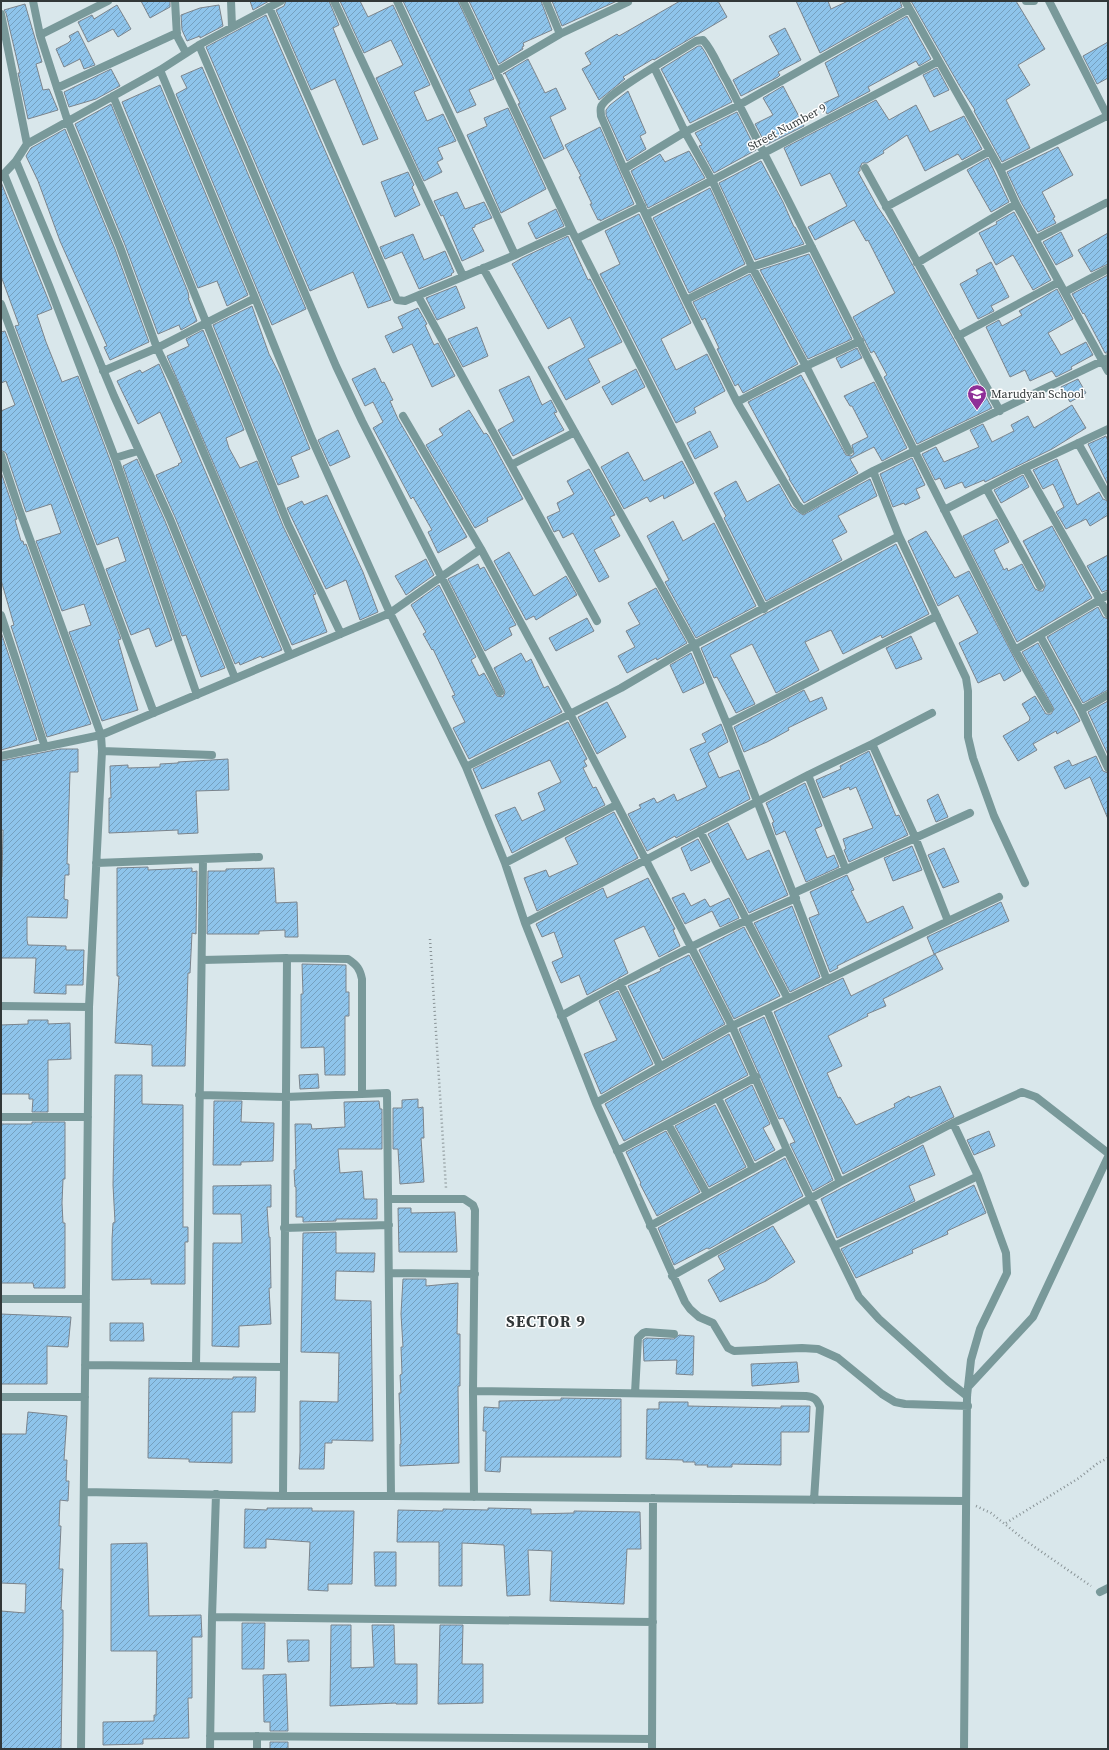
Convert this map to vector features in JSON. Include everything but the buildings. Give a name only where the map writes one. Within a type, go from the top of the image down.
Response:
[{"type":"street","points":[[33,1],[40,35],[68,122],[120,247],[157,348],[174,383],[290,655]]},
{"type":"street","points":[[40,35],[108,1]]},
{"type":"street","points":[[175,1],[177,33],[180,43],[186,53]]},
{"type":"street","points":[[231,1],[232,26]]},
{"type":"street","points":[[197,694],[115,458],[53,295],[2,176],[28,144],[160,70],[232,26],[281,1]]},
{"type":"street","points":[[334,1],[462,276]]},
{"type":"street","points":[[397,1],[515,255]]},
{"type":"street","points":[[463,1],[571,229],[764,609]]},
{"type":"street","points":[[546,1],[560,34]]},
{"type":"street","points":[[905,1],[1000,169],[1016,204],[1059,282],[1105,360],[1108,371]]},
{"type":"street","points":[[1026,1],[1034,1]]},
{"type":"street","points":[[1000,169],[1108,116],[1049,1]]},
{"type":"street","points":[[497,70],[560,34],[628,2]]},
{"type":"street","points":[[269,7],[394,296],[401,302],[515,255],[571,229]]},
{"type":"street","points":[[624,169],[685,132],[739,104],[909,9]]},
{"type":"street","points":[[1,14],[28,144]]},
{"type":"street","points":[[57,88],[177,33]]},
{"type":"street","points":[[1049,709],[1015,650],[944,510],[916,452],[860,341],[739,104],[703,40],[696,41],[654,67],[608,97],[601,106],[601,116],[624,169],[686,300],[737,402],[797,504],[803,510],[873,471],[916,452],[1105,360]]},
{"type":"street","points":[[199,45],[336,366],[362,421],[500,692]]},
{"type":"street","name":"Street Number 9","points":[[646,215],[939,61]]},
{"type":"street","points":[[654,67],[685,132],[712,180],[752,267],[806,366],[849,451]]},
{"type":"street","points":[[160,70],[311,437],[390,613],[466,767],[505,863],[525,924],[596,1103],[672,1276],[690,1310],[699,1317],[713,1323],[728,1348],[734,1351],[802,1348],[818,1349],[838,1358],[882,1394],[895,1402],[905,1404],[968,1406]]},
{"type":"street","points":[[113,96],[288,524],[340,634]]},
{"type":"street","points":[[886,207],[990,151]]},
{"type":"street","points":[[16,160],[103,371],[170,519],[236,678]]},
{"type":"street","points":[[865,168],[1000,411]]},
{"type":"street","points":[[1036,239],[1106,203]]},
{"type":"street","points":[[917,263],[1016,204]]},
{"type":"street","points":[[576,239],[642,206]]},
{"type":"street","points":[[686,300],[752,267],[812,248]]},
{"type":"street","points":[[483,268],[694,645],[727,724],[827,980]]},
{"type":"street","points":[[1065,292],[1108,269]]},
{"type":"street","points":[[958,336],[1059,282]]},
{"type":"street","points":[[418,296],[597,620]]},
{"type":"street","points":[[103,371],[157,348],[255,298]]},
{"type":"street","points":[[1,304],[154,713]]},
{"type":"street","points":[[737,402],[806,366],[860,341]]},
{"type":"street","points":[[403,416],[481,549],[570,714],[644,860],[732,1026],[756,1077],[787,1150],[859,1297],[879,1319],[948,1381],[967,1396]]},
{"type":"street","points":[[944,510],[1025,468],[1108,429]]},
{"type":"street","points":[[510,465],[575,432]]},
{"type":"street","points":[[1078,443],[1108,496]]},
{"type":"street","points":[[115,458],[138,451]]},
{"type":"street","points":[[1,455],[19,509],[101,735],[102,751],[89,1007],[81,1749]]},
{"type":"street","points":[[1025,468],[1104,597],[1108,614]]},
{"type":"street","points":[[873,471],[899,536],[966,678],[968,692],[968,737],[973,758],[994,816],[1025,883]]},
{"type":"street","points":[[986,488],[1040,586]]},
{"type":"street","points":[[466,767],[621,688],[694,645],[899,536]]},
{"type":"street","points":[[1,756],[101,735],[390,613],[481,549]]},
{"type":"street","points":[[1015,650],[1104,597]]},
{"type":"street","points":[[1,614],[46,747]]},
{"type":"street","points":[[727,724],[937,616]]},
{"type":"street","points":[[1040,636],[1081,710],[1108,768]]},
{"type":"street","points":[[1081,710],[1108,695]]},
{"type":"street","points":[[525,924],[757,801],[932,713]]},
{"type":"street","points":[[872,744],[915,837],[948,921]]},
{"type":"street","points":[[102,751],[212,756]]},
{"type":"street","points":[[808,775],[846,870]]},
{"type":"street","points":[[505,863],[616,805]]},
{"type":"street","points":[[561,1016],[620,983],[846,870],[970,813]]},
{"type":"street","points":[[700,831],[788,999]]},
{"type":"street","points":[[96,863],[259,857]]},
{"type":"street","points":[[196,1366],[203,859]]},
{"type":"street","points":[[596,1103],[732,1026],[999,897]]},
{"type":"street","points":[[202,960],[286,958],[348,959],[356,964],[360,970],[362,979],[362,1094]]},
{"type":"street","points":[[283,1496],[286,958]]},
{"type":"street","points":[[620,983],[660,1066]]},
{"type":"street","points":[[1,1006],[89,1007]]},
{"type":"street","points":[[766,1010],[840,1182]]},
{"type":"street","points":[[617,1151],[756,1077]]},
{"type":"street","points":[[672,1276],[840,1182],[953,1123],[1022,1092],[1036,1097],[1108,1153]]},
{"type":"street","points":[[199,1095],[285,1097],[387,1093],[390,1273],[391,1496]]},
{"type":"street","points":[[718,1098],[753,1169]]},
{"type":"street","points":[[1,1117],[88,1117]]},
{"type":"street","points":[[953,1123],[978,1176],[1006,1253],[1007,1273],[980,1329],[971,1360],[967,1396],[964,1749]]},
{"type":"street","points":[[668,1124],[707,1194]]},
{"type":"street","points":[[650,1226],[787,1150]]},
{"type":"street","points":[[968,1387],[1033,1317],[1108,1157]]},
{"type":"street","points":[[834,1246],[978,1176]]},
{"type":"street","points":[[389,1199],[464,1199],[473,1205],[475,1210],[473,1391],[474,1497]]},
{"type":"street","points":[[284,1228],[389,1225]]},
{"type":"street","points":[[390,1273],[475,1274]]},
{"type":"street","points":[[1,1299],[86,1299]]},
{"type":"street","points":[[635,1393],[638,1338],[646,1332],[674,1334]]},
{"type":"street","points":[[85,1365],[283,1367]]},
{"type":"street","points":[[473,1391],[814,1397],[820,1407],[814,1500]]},
{"type":"street","points":[[1,1397],[85,1397]]},
{"type":"street","points":[[84,1492],[283,1496],[653,1498],[966,1502]]},
{"type":"street","points":[[210,1749],[216,1494]]},
{"type":"street","points":[[652,1749],[653,1498]]},
{"type":"street","points":[[1100,1592],[1108,1588]]},
{"type":"street","points":[[212,1617],[653,1622]]},
{"type":"street","points":[[210,1736],[652,1739]]},
{"type":"street","points":[[257,1736],[257,1749]]},
{"type":"path","points":[[430,939],[446,1199]]},
{"type":"path","points":[[1006,1523],[1079,1478],[1098,1463],[1108,1458]]},
{"type":"path","points":[[966,1502],[991,1513],[1006,1523],[1026,1542],[1100,1592]]},
{"type":"place","name":"Marudyan School","points":[[977,411]]},
{"type":"district","name":"SECTOR 9","points":[[546,1321]]}]
